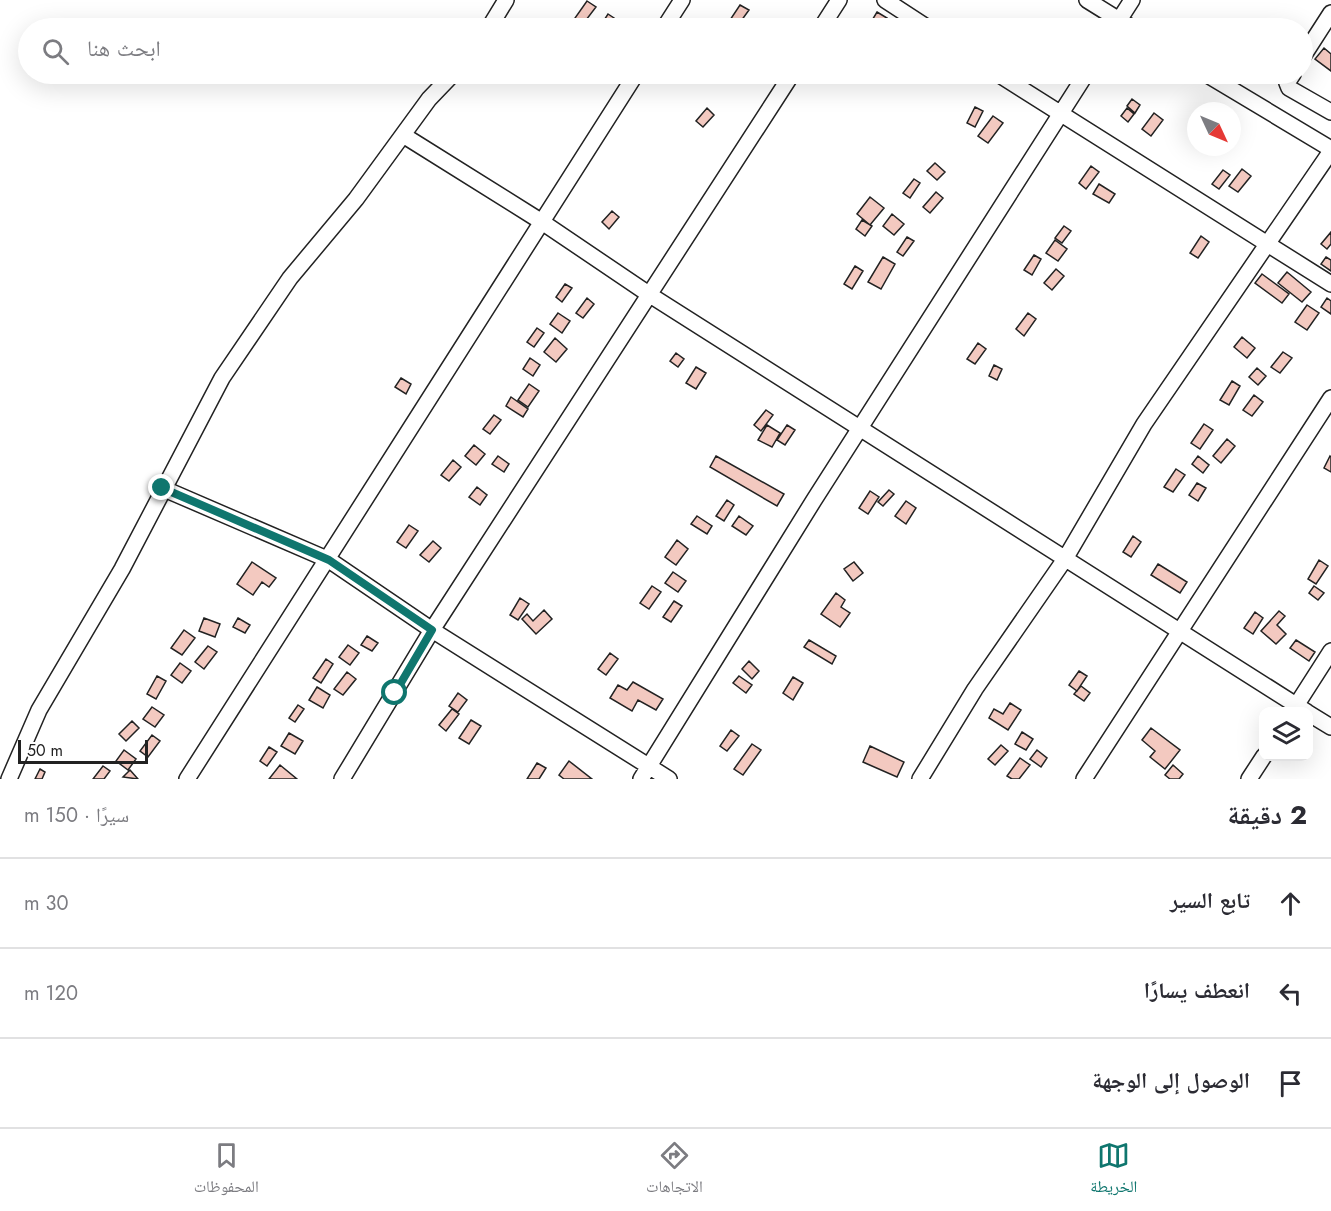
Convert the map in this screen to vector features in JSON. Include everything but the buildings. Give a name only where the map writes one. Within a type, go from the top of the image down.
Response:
[{"type":"street","points":[[495,18],[506,0]]},
{"type":"street","points":[[670,18],[682,0]]},
{"type":"street","points":[[827,18],[839,0]]},
{"type":"street","points":[[885,0],[913,18]]},
{"type":"street","points":[[1087,0],[1111,18]]},
{"type":"street","points":[[1125,18],[1132,0]]},
{"type":"street","points":[[1313,41],[1331,13]]},
{"type":"street","points":[[9,779],[39,710],[122,569],[162,488],[222,378],[278,296],[445,84]]},
{"type":"street","points":[[187,779],[329,560],[630,84]]},
{"type":"street","points":[[342,779],[432,630],[786,84]]},
{"type":"street","points":[[1014,84],[1331,284]]},
{"type":"street","points":[[645,772],[859,428],[1080,84]]},
{"type":"street","points":[[920,779],[975,688],[1065,559],[1144,424],[1331,150],[1222,84]]},
{"type":"street","points":[[1287,84],[1289,88],[1331,112]]},
{"type":"street","points":[[403,135],[1296,707]]},
{"type":"street","points":[[1084,779],[1331,398]]},
{"type":"street","points":[[162,488],[329,560],[645,772],[669,779]]},
{"type":"street","points":[[1303,707],[1331,651]]},
{"type":"street","points":[[1313,717],[1331,727]]},
{"type":"street","points":[[1249,779],[1260,761]]},
{"type":"route","points":[[162,488],[329,560],[432,630],[395,693]]}]
